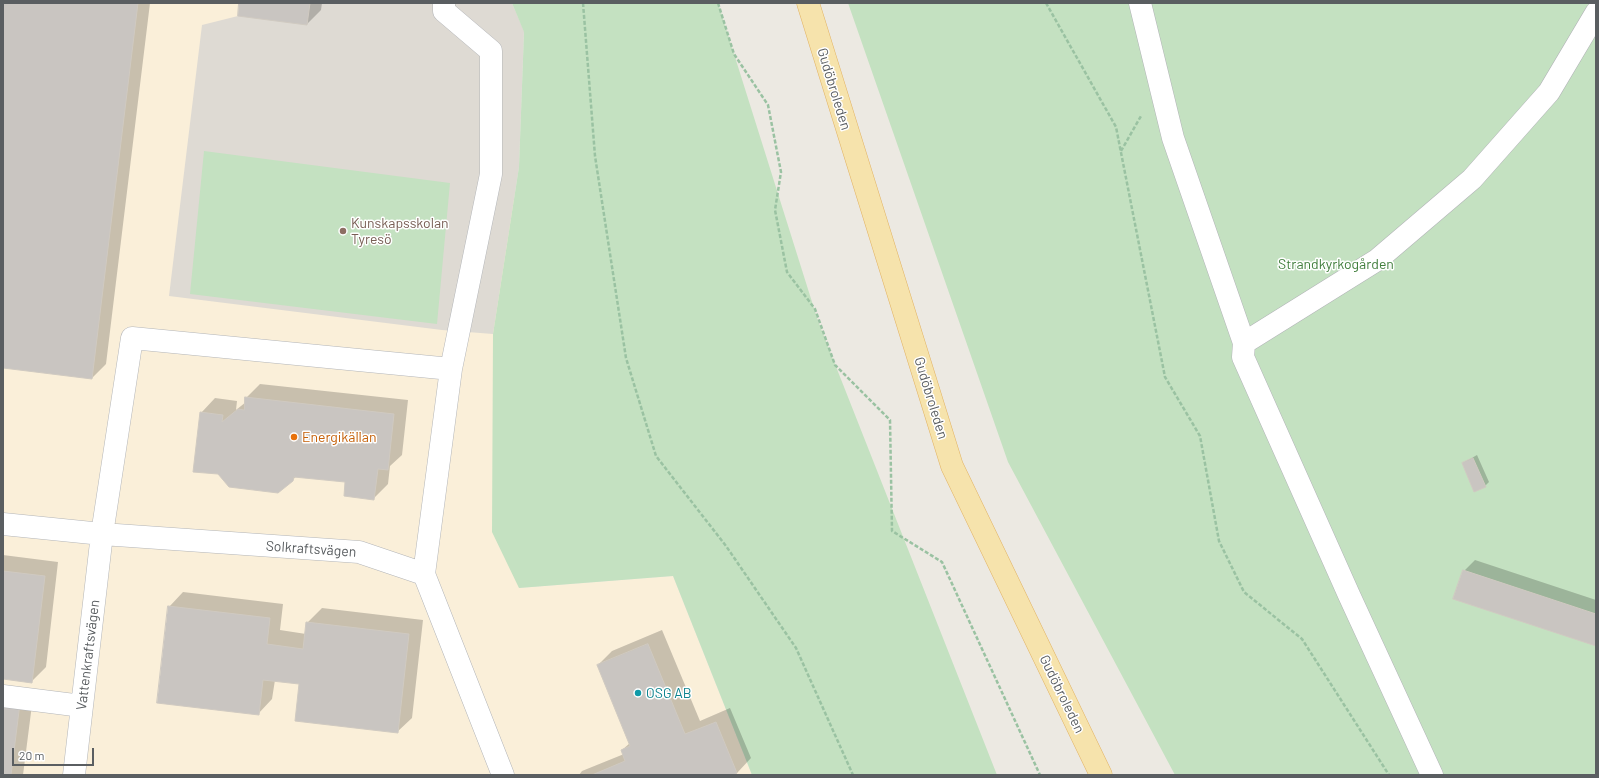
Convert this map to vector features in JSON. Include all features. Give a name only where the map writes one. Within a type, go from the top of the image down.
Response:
[{"type":"main road","name":"Gudöbroleden","points":[[808,3],[952,466],[1101,775]]},
{"type":"street","points":[[444,3],[444,11],[491,51],[490,174],[451,369],[424,574],[503,775]]},
{"type":"street","points":[[1140,3],[1172,138],[1244,343],[1243,357],[1349,595],[1432,775]]},
{"type":"street","points":[[1244,343],[1377,260],[1472,179],[1549,92],[1596,13]]},
{"type":"street","name":"Vattenkraftsvägen","points":[[74,775],[102,534],[132,338],[451,369]]},
{"type":"street","name":"Solkraftsvägen","points":[[3,524],[102,534],[359,552],[424,574]]},
{"type":"street","points":[[3,696],[82,706]]},
{"type":"path","points":[[583,3],[595,156],[626,358],[656,456],[726,546],[796,648],[852,775]]},
{"type":"path","points":[[718,3],[734,54],[768,105],[780,172],[774,210],[787,272],[814,309],[835,365],[890,420],[892,531],[942,562],[1040,775]]},
{"type":"path","points":[[1046,3],[1116,127],[1165,377],[1200,436],[1219,541],[1244,592],[1302,639],[1389,775]]},
{"type":"path","points":[[1121,152],[1137,120],[1161,90]]},
{"type":"shaded area","points":[[3,3],[512,3],[519,588],[673,576],[752,775],[3,775]]},
{"type":"shaded area","name":"Kunskapsskolan Tyresö","points":[[239,3],[512,3],[524,31],[519,167],[493,334],[442,330],[169,296],[202,25],[238,16]]},
{"type":"green space","points":[[512,3],[718,3],[818,321],[997,775],[752,775],[673,576],[519,588],[492,532],[493,334],[519,167],[524,32]]},
{"type":"green space","name":"Strandkyrkogården","points":[[848,3],[1596,3],[1596,775],[1175,775],[1008,462]]},
{"type":"green space","points":[[204,151],[450,183],[437,324],[190,294]]},
{"type":"building","points":[[3,3],[138,3],[92,379],[3,368]]},
{"type":"building","points":[[239,3],[310,3],[307,25],[238,16]]},
{"type":"building","name":"Energikällan","points":[[245,397],[394,414],[388,470],[378,469],[374,500],[344,496],[345,482],[294,477],[293,481],[278,493],[229,487],[218,474],[193,472],[200,412],[223,415],[222,422],[238,409],[244,410]]},
{"type":"building","points":[[1473,458],[1486,487],[1474,492],[1462,463]]},
{"type":"building","points":[[1463,570],[1596,614],[1596,646],[1453,599]]},
{"type":"building","points":[[3,571],[45,576],[32,683],[3,679]]},
{"type":"building","points":[[168,606],[270,618],[267,644],[303,649],[306,622],[409,634],[398,733],[295,721],[299,684],[263,680],[259,715],[157,703]]},
{"type":"building","name":"OSG AB","points":[[648,644],[685,734],[716,722],[737,773],[733,775],[592,775],[625,761],[621,750],[630,746],[597,665]]},
{"type":"building","points":[[3,701],[20,703],[11,775],[3,775]]},
{"type":"place","name":"Kunskapsskolan Tyresö","points":[[343,231]]},
{"type":"place","name":"Energikällan","points":[[294,437]]},
{"type":"place","name":"OSG AB","points":[[638,693]]}]
